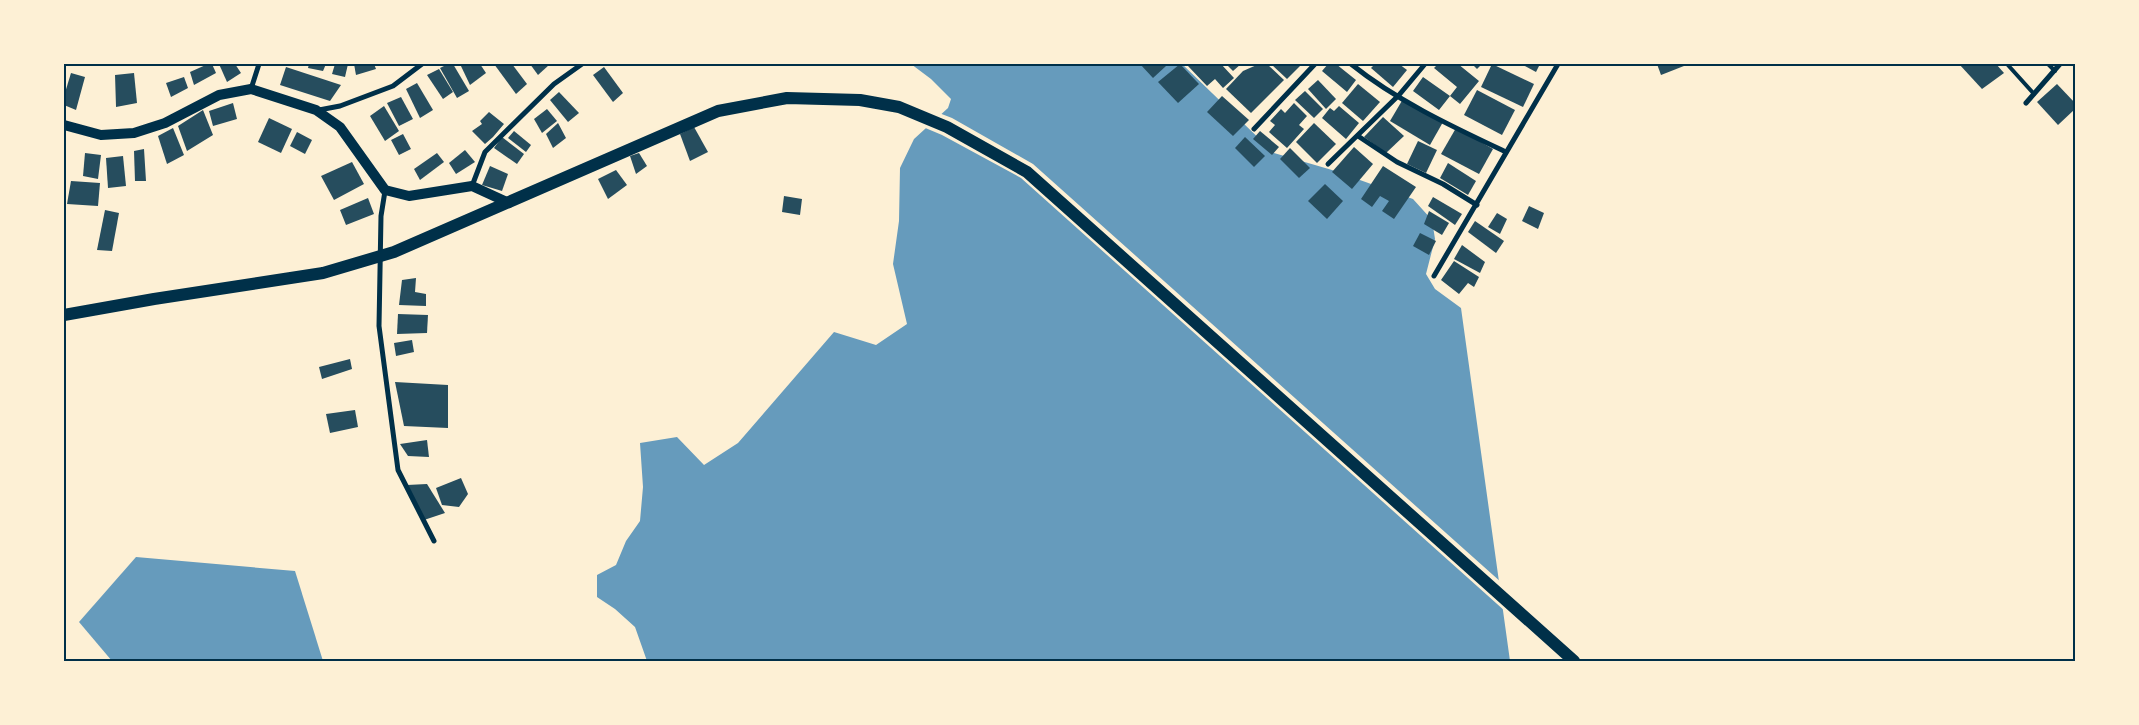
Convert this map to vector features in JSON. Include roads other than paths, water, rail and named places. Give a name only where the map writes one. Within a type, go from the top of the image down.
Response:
[{"type":"main road","points":[[64,125],[101,135],[134,133],[165,123],[219,95],[251,89],[316,110],[340,127],[385,190],[409,196],[472,186],[509,203]]},
{"type":"main road","points":[[64,315],[323,273],[394,252],[718,111],[787,98],[860,100],[898,107],[947,127],[1027,172],[1574,661]]},
{"type":"street","points":[[251,89],[259,64]]},
{"type":"street","points":[[316,110],[340,106],[393,86],[422,64]]},
{"type":"street","points":[[472,186],[485,152],[554,84],[582,64]]},
{"type":"street","points":[[1254,129],[1315,64]]},
{"type":"street","points":[[1351,64],[1364,74],[1449,124],[1506,152]]},
{"type":"street","points":[[1328,164],[1399,95],[1426,64]]},
{"type":"street","points":[[1434,276],[1558,64]]},
{"type":"street","points":[[2026,103],[2060,64]]},
{"type":"street","points":[[1358,136],[1397,162],[1443,184],[1477,205]]},
{"type":"street","points":[[385,190],[381,216],[379,326],[398,470],[434,541]]},
{"type":"lane","points":[[2007,64],[2034,94]]},
{"type":"lane","points":[[2048,64],[2055,72]]},
{"type":"water","points":[[911,64],[1182,64],[1274,153],[1332,170],[1413,199],[1432,220],[1435,239],[1426,274],[1435,289],[1461,308],[1510,661],[647,661],[635,627],[615,609],[597,597],[597,575],[616,565],[626,541],[640,521],[643,487],[640,443],[677,437],[704,465],[738,443],[834,332],[876,345],[907,324],[893,264],[899,221],[900,168],[914,139],[948,108],[951,99],[931,79]]},
{"type":"water","points":[[136,557],[295,571],[323,661],[112,661],[79,622]]}]
